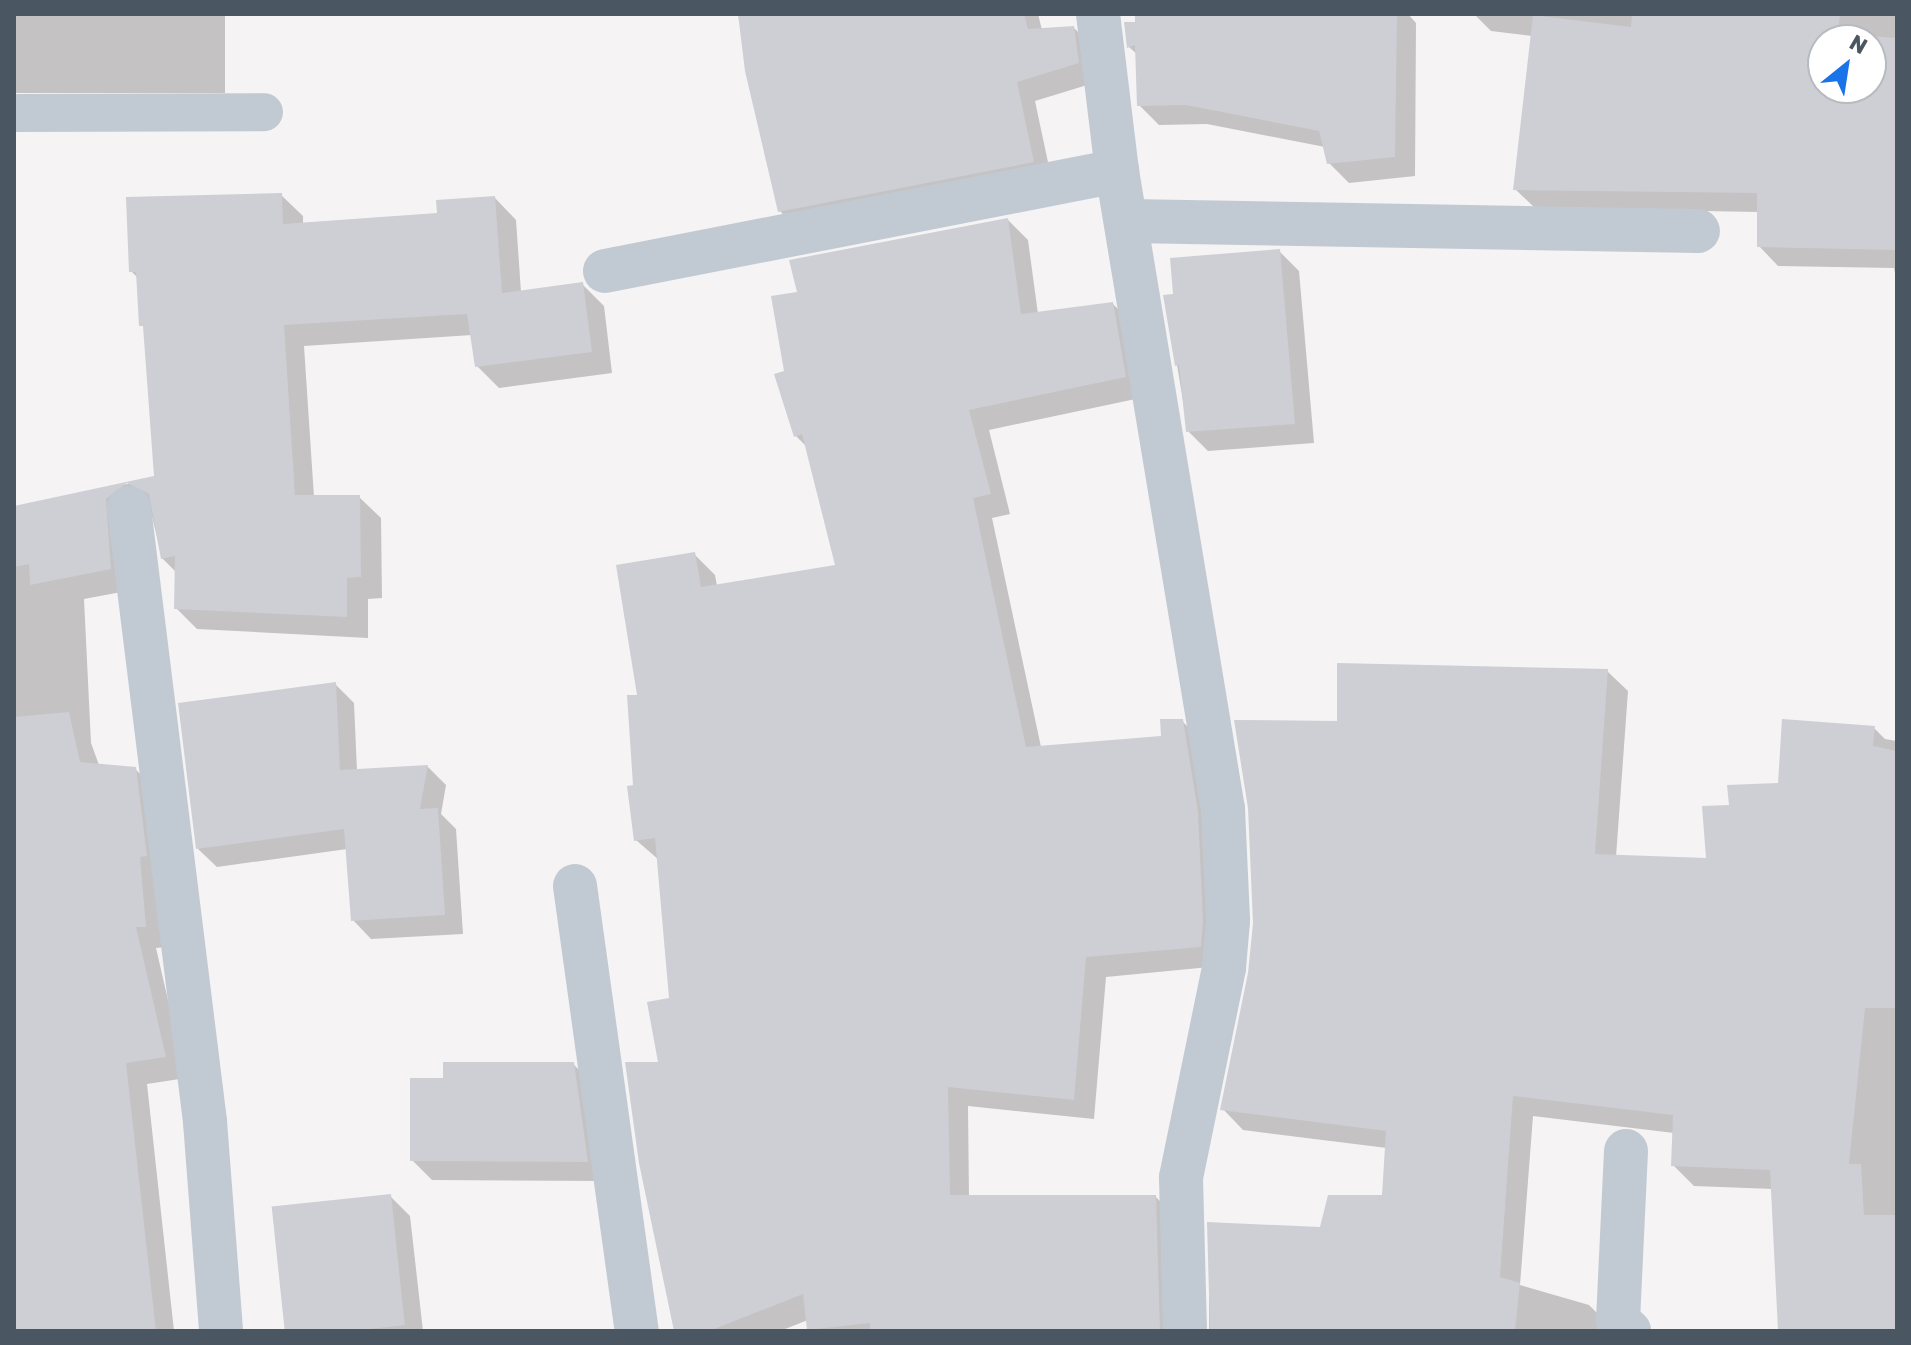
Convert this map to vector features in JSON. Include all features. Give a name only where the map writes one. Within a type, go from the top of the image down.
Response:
[{"type":"street","points":[[1098,14],[1117,171],[1129,221],[1215,742],[1227,874],[1224,968],[1181,1178],[1185,1331]]},
{"type":"street","points":[[605,271],[1117,171]]},
{"type":"street","points":[[1129,221],[1698,231]]},
{"type":"street","points":[[129,508],[205,1122],[221,1331]]},
{"type":"street","points":[[575,886],[637,1331]]},
{"type":"street","points":[[1626,1151],[1618,1321],[1629,1331]]},
{"type":"lane","points":[[14,113],[264,112]]},
{"type":"building","points":[[738,14],[1024,14],[1028,29],[1074,26],[1079,63],[1017,82],[1034,162],[778,212],[745,71]]},
{"type":"building","points":[[1135,14],[1397,14],[1395,157],[1327,164],[1319,131],[1186,105],[1137,106],[1135,45],[1127,48],[1124,22],[1135,22]]},
{"type":"building","points":[[1632,14],[1840,14],[1839,24],[1807,24],[1807,104],[1887,104],[1887,37],[1897,38],[1897,250],[1757,247],[1757,193],[1513,190],[1533,15],[1631,27]]},
{"type":"building","points":[[282,193],[283,224],[437,213],[436,200],[495,196],[502,293],[583,282],[592,352],[475,367],[467,314],[284,325],[295,495],[360,495],[361,577],[347,578],[347,617],[174,609],[175,556],[161,559],[149,494],[127,483],[106,499],[111,569],[30,585],[29,564],[14,567],[14,506],[154,476],[143,326],[139,326],[136,272],[129,272],[126,197]]},
{"type":"building","points":[[1008,218],[1021,314],[1113,302],[1126,377],[969,410],[991,494],[973,498],[1026,747],[1161,736],[1160,719],[1183,719],[1198,812],[1203,920],[1201,947],[1086,957],[1074,1100],[948,1087],[950,1195],[1156,1195],[1160,1331],[870,1330],[870,1323],[807,1330],[803,1294],[709,1331],[674,1331],[639,1163],[625,1062],[658,1062],[647,1002],[669,998],[655,838],[634,841],[627,786],[633,785],[627,695],[637,695],[616,565],[695,552],[701,587],[835,565],[802,434],[794,437],[774,374],[784,371],[771,296],[797,292],[789,260]]},
{"type":"building","points":[[1280,249],[1295,424],[1186,432],[1179,365],[1175,366],[1163,295],[1173,294],[1170,258]]},
{"type":"building","points":[[1337,663],[1608,669],[1595,854],[1706,858],[1702,806],[1729,805],[1727,785],[1778,783],[1782,719],[1875,726],[1873,746],[1897,751],[1897,1008],[1865,1008],[1849,1164],[1861,1164],[1864,1215],[1897,1215],[1897,1331],[1778,1331],[1770,1170],[1671,1166],[1673,1115],[1513,1096],[1500,1277],[1520,1283],[1515,1331],[1210,1331],[1207,1222],[1320,1227],[1328,1195],[1382,1195],[1386,1131],[1220,1110],[1248,973],[1253,923],[1248,808],[1234,720],[1337,721]]},
{"type":"building","points":[[336,682],[340,770],[428,765],[420,809],[438,808],[445,915],[351,921],[344,829],[196,849],[178,703]]},
{"type":"building","points":[[69,712],[80,762],[136,767],[147,856],[140,857],[146,927],[136,927],[166,1057],[126,1063],[156,1331],[14,1331],[14,717]]},
{"type":"building","points":[[443,1062],[574,1062],[588,1162],[410,1161],[410,1078],[443,1078]]},
{"type":"building","points":[[391,1194],[405,1325],[350,1331],[285,1331],[272,1207]]}]
